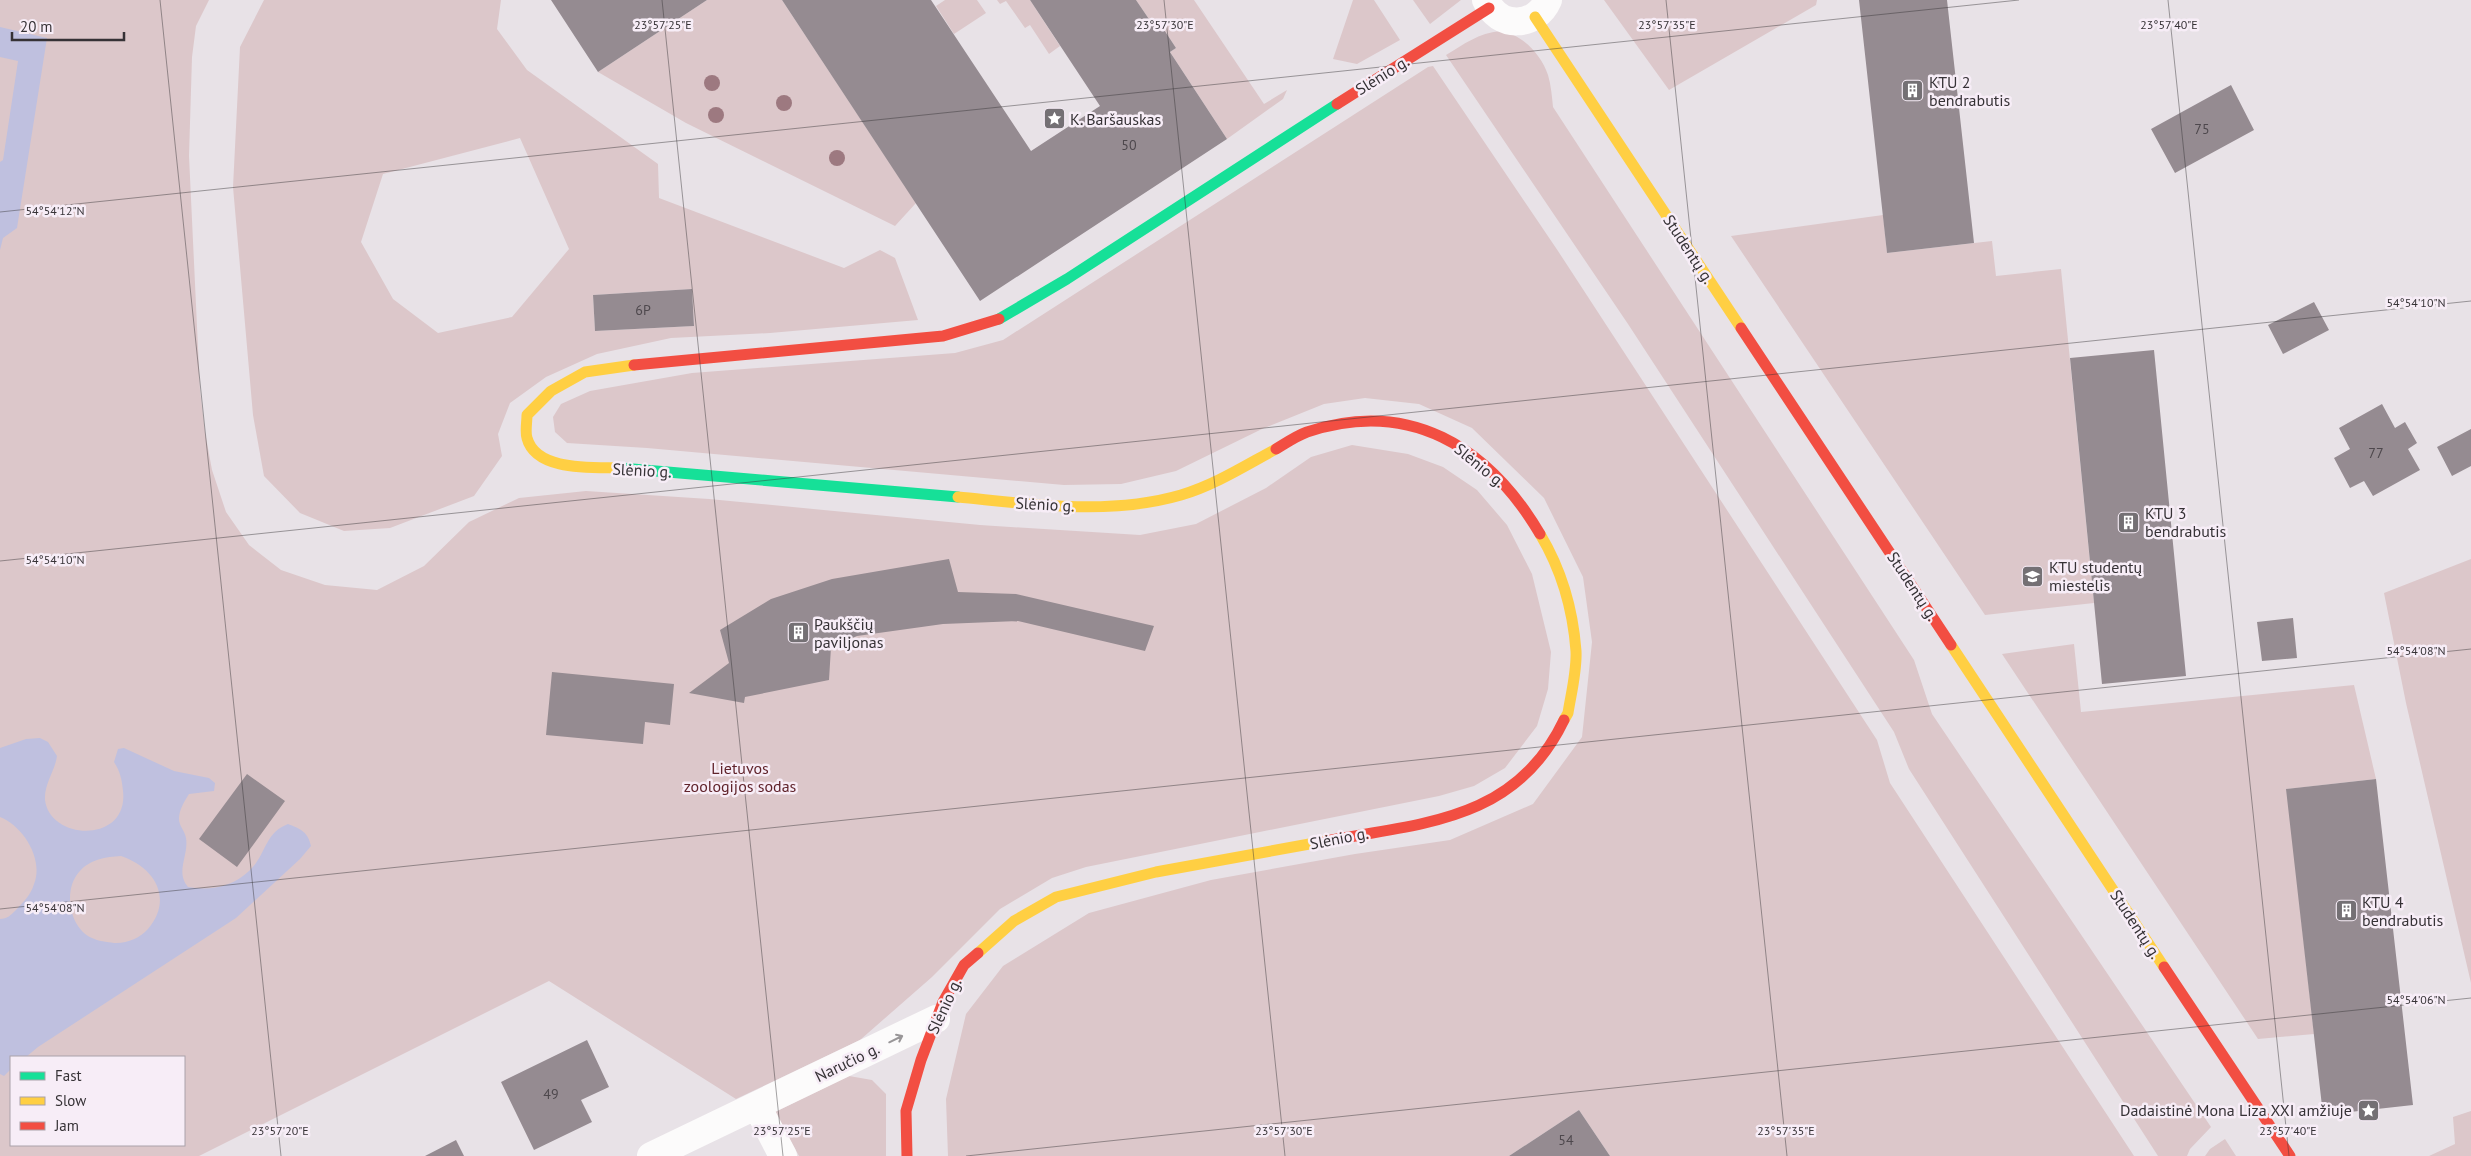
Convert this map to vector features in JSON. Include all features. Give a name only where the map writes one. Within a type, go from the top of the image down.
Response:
[{"type":"street","points":[[1488,4],[1498,17],[1510,22],[1523,22],[1542,9]]},
{"type":"street","name":"Slėnio g.","points":[[908,1156],[906,1111],[921,1060],[943,1002],[964,965],[1014,921],[1056,897],[1156,872],[1434,821],[1480,806],[1512,788],[1545,754],[1556,738],[1568,713],[1576,653],[1572,622],[1561,575],[1538,528],[1523,504],[1507,485],[1459,445],[1412,425],[1369,420],[1337,424],[1305,433],[1213,483],[1181,495],[1146,502],[1108,506],[1042,505],[663,470],[560,465],[534,452],[527,438],[527,415],[551,391],[585,372],[655,362],[944,336],[1000,319],[1067,279],[1488,4]]},
{"type":"street","name":"Studentų g.","points":[[1542,9],[2290,1156]]},
{"type":"street","name":"Naručio g.","points":[[651,1156],[936,1019]]},
{"type":"street","points":[[757,1106],[783,1156]]},
{"type":"green space","name":"Lietuvos zoologijos sodas","points":[[0,0],[209,0],[196,26],[192,57],[189,156],[200,390],[205,432],[212,470],[226,512],[249,545],[281,570],[325,585],[377,590],[424,566],[469,522],[519,498],[586,491],[709,499],[980,525],[1140,535],[1196,524],[1266,488],[1311,457],[1352,445],[1408,454],[1443,467],[1477,490],[1507,525],[1532,574],[1551,652],[1548,689],[1537,726],[1505,768],[1474,786],[1439,796],[1086,867],[1052,878],[1000,909],[932,977],[860,1040],[736,1099],[549,981],[199,1156],[0,1156]]},
{"type":"green space","points":[[264,0],[501,0],[497,29],[527,70],[658,164],[659,198],[844,268],[880,250],[895,258],[918,320],[770,333],[671,338],[597,354],[546,377],[510,403],[498,434],[502,456],[474,496],[390,528],[344,531],[300,513],[264,476],[253,415],[233,187],[240,47]],"holes":[[[520,138],[569,249],[512,317],[438,333],[393,299],[361,242],[383,174]],[[692,289],[694,326],[595,331],[593,295]]]},
{"type":"green space","points":[[707,0],[782,0],[916,203],[895,226],[686,123],[598,72]]},
{"type":"green space","points":[[945,0],[977,0],[986,13],[954,34],[936,6]]},
{"type":"green space","points":[[997,0],[1030,0],[1060,46],[1049,54],[1030,25],[1025,28],[1006,1],[1000,4]]},
{"type":"green space","points":[[1136,0],[1194,0],[1264,104],[1287,90],[1283,99],[1227,139],[1170,52],[1176,48],[1159,22],[1153,25]]},
{"type":"green space","points":[[1353,0],[1374,0],[1400,40],[1357,64],[1333,59]]},
{"type":"green space","points":[[1413,0],[1461,0],[1430,24]]},
{"type":"green space","points":[[1604,0],[1817,0],[1816,5],[1669,90]]},
{"type":"green space","points":[[1500,31],[1516,36],[1530,46],[1541,60],[1549,79],[1553,107],[1914,660],[1932,714],[2211,1127],[2190,1149],[2187,1156],[2158,1156],[1909,769],[1894,732],[1628,324],[1446,55],[1478,37]]},
{"type":"green space","points":[[1433,66],[1558,251],[1877,740],[1890,783],[2134,1156],[1610,1156],[1579,1110],[1509,1156],[948,1156],[946,1099],[966,1014],[1003,966],[1089,913],[1211,880],[1355,854],[1450,840],[1533,804],[1582,737],[1592,642],[1583,577],[1544,498],[1472,428],[1419,404],[1365,398],[1324,404],[1262,429],[1176,471],[1121,484],[1064,485],[647,448],[567,443],[555,432],[553,417],[561,404],[590,391],[692,373],[955,353],[1003,340],[1428,67]]},
{"type":"green space","points":[[1883,215],[1887,253],[1992,241],[1996,276],[2061,269],[2094,603],[1985,615],[1731,236]]},
{"type":"green space","points":[[2471,559],[2471,983],[2406,703],[2384,593]]},
{"type":"green space","points":[[2074,644],[2081,712],[2354,685],[2376,779],[2287,789],[2314,1034],[2258,1039],[2002,654]]},
{"type":"green space","points":[[849,1076],[872,1080],[886,1094],[886,1156],[799,1156],[775,1112]]},
{"type":"green space","points":[[2471,1111],[2471,1156],[2429,1156],[2455,1144],[2453,1117]]},
{"type":"green space","points":[[2225,1139],[2236,1156],[2205,1156],[2210,1149]]},
{"type":"water","points":[[0,27],[47,38],[17,228],[3,238],[0,250],[0,162],[3,160],[18,61],[0,57]]},
{"type":"water","points":[[40,738],[48,742],[57,756],[46,788],[45,800],[50,814],[60,823],[73,829],[88,831],[102,828],[114,821],[122,808],[122,783],[114,762],[118,749],[124,748],[174,771],[209,778],[215,783],[214,791],[189,794],[180,812],[179,822],[185,835],[186,844],[182,869],[184,881],[188,887],[212,888],[235,881],[255,865],[274,833],[288,824],[303,832],[308,837],[311,846],[300,859],[236,918],[38,1047],[27,1056],[10,1056],[10,1070],[4,1076],[0,1074],[0,919],[11,915],[31,892],[36,874],[36,864],[34,854],[24,836],[8,821],[0,817],[0,748],[26,739]],"holes":[[[121,856],[143,868],[157,885],[160,895],[156,917],[148,929],[137,938],[119,943],[100,941],[84,933],[74,917],[70,898],[71,888],[79,872],[88,864],[98,860]]]},
{"type":"building","points":[[551,0],[707,0],[598,72]]},
{"type":"building","points":[[782,0],[931,0],[1031,151],[1100,106],[1030,0],[1136,0],[1153,25],[1159,22],[1176,48],[1170,52],[1227,139],[980,301]]},
{"type":"building","name":"KTU 2 bendrabutis","points":[[1859,0],[1947,0],[1974,243],[1887,253]]},
{"type":"building","points":[[2231,85],[2254,130],[2175,173],[2151,129]]},
{"type":"building","points":[[692,289],[694,326],[595,331],[593,295]]},
{"type":"building","points":[[2314,302],[2329,330],[2283,354],[2268,325]]},
{"type":"building","name":"KTU 3 bendrabutis","points":[[2154,350],[2186,676],[2102,684],[2070,358]]},
{"type":"building","points":[[2382,404],[2395,428],[2405,422],[2417,443],[2408,449],[2420,470],[2373,496],[2364,481],[2350,488],[2334,458],[2350,449],[2339,428]]},
{"type":"building","points":[[2471,429],[2471,466],[2452,476],[2437,447]]},
{"type":"building","name":"Paukščių paviljonas","points":[[949,559],[958,592],[1016,594],[1154,626],[1145,651],[1018,621],[943,624],[857,636],[831,647],[829,680],[745,697],[744,703],[689,693],[729,663],[720,630],[771,599],[832,579]]},
{"type":"building","points":[[2293,618],[2297,658],[2262,661],[2257,622]]},
{"type":"building","points":[[552,672],[674,684],[670,725],[645,722],[643,744],[546,735]]},
{"type":"building","points":[[247,774],[285,801],[237,867],[199,839]]},
{"type":"building","name":"KTU 4 bendrabutis","points":[[2376,779],[2413,1105],[2323,1115],[2286,789]]},
{"type":"building","points":[[587,1040],[609,1087],[581,1100],[592,1122],[534,1150],[501,1082]]},
{"type":"building","points":[[1579,1110],[1610,1156],[1509,1156]]},
{"type":"building","points":[[456,1140],[464,1156],[425,1156]]},
{"type":"traffic: fast","points":[[999,319],[1067,279],[1337,104]]},
{"type":"traffic: fast","points":[[621,468],[958,497]]},
{"type":"traffic: slow","points":[[1535,17],[1741,328]]},
{"type":"traffic: slow","points":[[621,468],[567,465],[542,457],[533,449],[527,438],[527,415],[551,391],[585,372],[634,365]]},
{"type":"traffic: slow","points":[[958,497],[1014,503],[1098,507],[1154,501],[1181,495],[1206,486],[1276,449]]},
{"type":"traffic: slow","points":[[1540,534],[1560,576],[1572,620],[1576,651],[1575,674],[1568,713],[1564,720]]},
{"type":"traffic: slow","points":[[1951,645],[2164,967]]},
{"type":"traffic: slow","points":[[978,953],[1014,921],[1056,897],[1156,872],[1326,841]]},
{"type":"traffic: jam","points":[[1337,104],[1489,8]]},
{"type":"traffic: jam","points":[[634,365],[943,336],[999,319]]},
{"type":"traffic: jam","points":[[1741,328],[1951,645]]},
{"type":"traffic: jam","points":[[1276,449],[1307,432],[1344,423],[1379,421],[1412,426],[1442,437],[1470,454],[1496,476],[1519,503],[1540,534]]},
{"type":"traffic: jam","points":[[1326,841],[1431,821],[1463,812],[1493,798],[1520,779],[1544,753],[1564,720]]},
{"type":"traffic: jam","points":[[907,1156],[906,1111],[921,1060],[943,1002],[964,965],[978,953]]},
{"type":"traffic: jam","points":[[2164,967],[2290,1156]]},
{"type":"place","name":"KTU 2 bendrabutis","points":[[1913,91]]},
{"type":"place","name":"K. Baršauskas","points":[[1054,119]]},
{"type":"place","name":"KTU 3 bendrabutis","points":[[2129,522]]},
{"type":"place","name":"KTU studentų miestelis","points":[[2033,576]]},
{"type":"place","name":"Paukščių paviljonas","points":[[798,633]]},
{"type":"place","name":"KTU 4 bendrabutis","points":[[2346,911]]},
{"type":"place","name":"Dadaistinė Mona Liza XXI amžiuje","points":[[2368,1110]]}]
